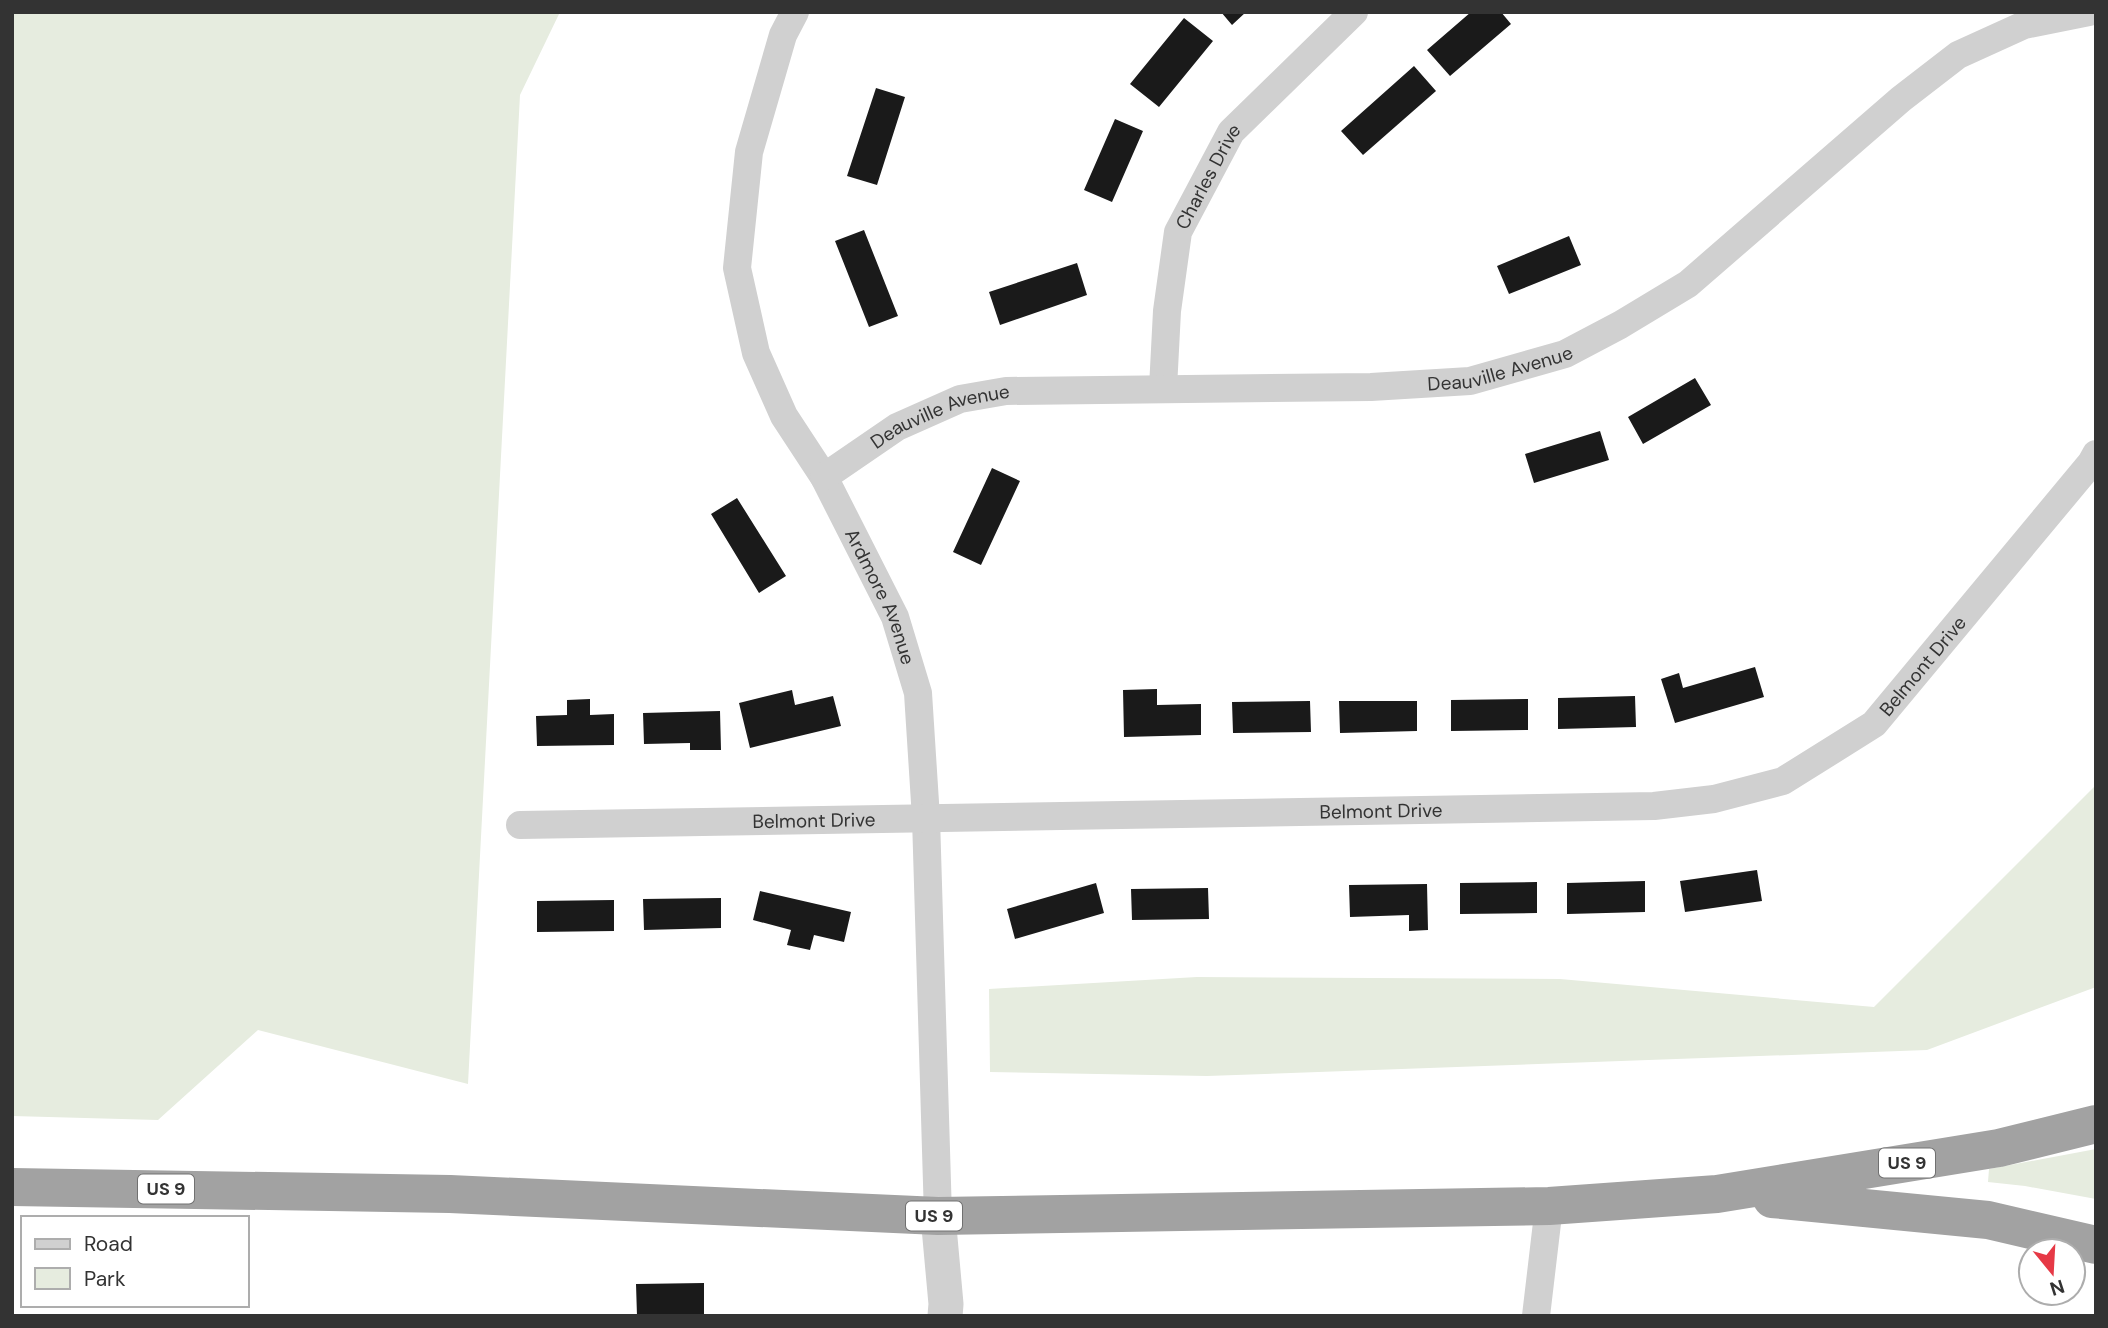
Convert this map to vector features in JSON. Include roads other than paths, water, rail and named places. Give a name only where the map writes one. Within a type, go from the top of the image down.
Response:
[{"type":"highway","name":"US 9","points":[[12,1187],[450,1194],[938,1216],[1549,1206],[1717,1194],[1999,1148],[2096,1124]]},
{"type":"highway","name":"US 9","points":[[1717,1194],[1988,1220],[2096,1245]]},
{"type":"street","name":"Ardmore Avenue","points":[[795,12],[783,35],[749,152],[737,268],[756,353],[784,416],[824,477],[895,617],[918,692],[926,818],[938,1216]]},
{"type":"street","name":"Charles Drive","points":[[1163,388],[1167,311],[1178,232],[1231,132],[1354,12]]},
{"type":"street","name":"Deauville Avenue","points":[[824,477],[897,427],[960,399],[1006,391],[1371,387],[1470,381],[1565,354],[1620,326],[1688,284],[1900,100],[1958,55],[2024,25],[2089,12]]},
{"type":"street","name":"Belmont Drive","points":[[520,825],[1654,806],[1714,799],[1783,781],[1874,724],[2096,454]]},
{"type":"street","points":[[1536,1316],[1549,1206]]},
{"type":"street","points":[[938,1216],[945,1316]]}]
